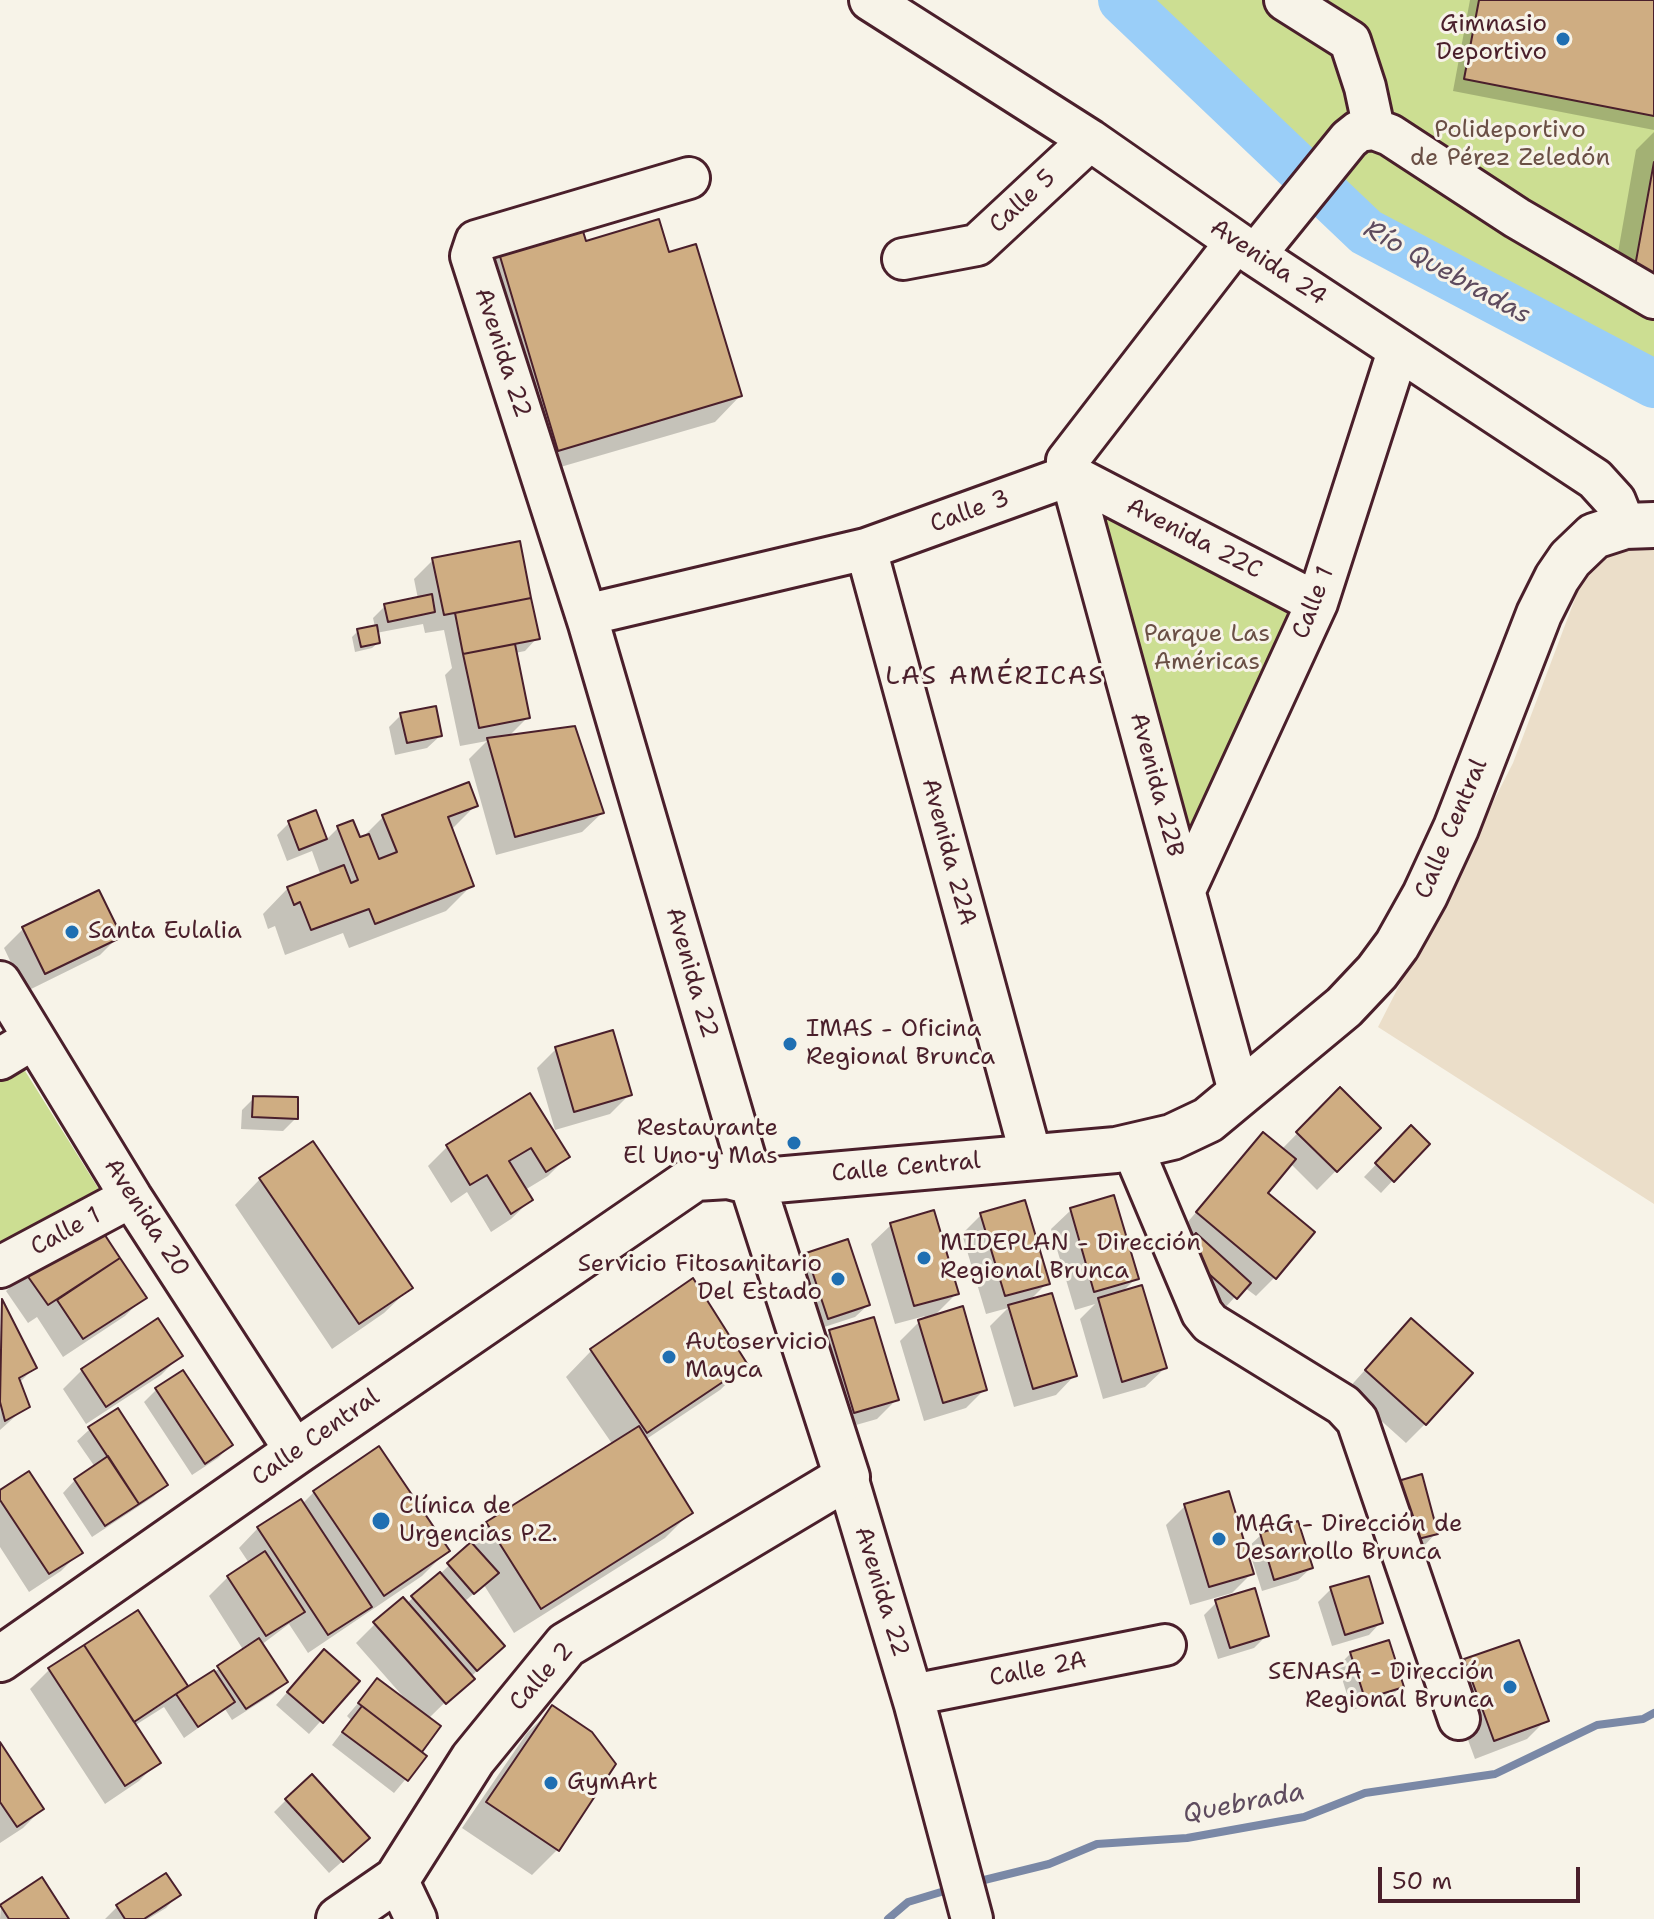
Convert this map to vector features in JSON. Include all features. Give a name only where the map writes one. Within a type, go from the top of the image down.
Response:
[{"type":"main road","name":"Calle Central","points":[[0,1659],[695,1178],[717,1176],[752,1182],[1132,1147],[1192,1129],[1208,1120],[1344,1007],[1397,945],[1425,895],[1456,828],[1547,595],[1570,559],[1594,536],[1640,525]]},
{"type":"main road","name":"Avenida 22","points":[[752,1182],[847,1477]]},
{"type":"main road","name":"Calle 2","points":[[339,1919],[397,1879],[473,1759],[566,1645],[847,1477]]},
{"type":"street","name":"Avenida 24","points":[[870,0],[1090,140],[1245,249],[1595,479],[1640,525]]},
{"type":"street","points":[[1285,0],[1350,41],[1374,129]]},
{"type":"street","points":[[1071,475],[1067,461],[1245,249],[1359,131],[1374,129],[1390,135],[1517,218],[1654,298]]},
{"type":"street","name":"Calle 5","points":[[903,259],[977,245],[1090,140]]},
{"type":"street","name":"Avenida 22","points":[[689,178],[476,241],[471,256],[586,615],[752,1182]]},
{"type":"street","name":"Calle 1","points":[[1185,890],[1317,603],[1398,351]]},
{"type":"street","name":"Calle 3","points":[[586,615],[866,549],[1071,475]]},
{"type":"street","name":"Avenida 22C","points":[[1071,475],[1317,603]]},
{"type":"street","name":"Avenida 22B","points":[[1071,475],[1240,1095]]},
{"type":"street","name":"Avenida 22A","points":[[866,549],[1031,1156]]},
{"type":"street","name":"Avenida 20","points":[[0,982],[16,1049],[131,1197],[296,1452]]},
{"type":"street","points":[[1132,1147],[1202,1313],[1210,1323],[1343,1405],[1357,1420],[1459,1719]]},
{"type":"street","name":"Calle 1","points":[[0,1267],[131,1197]]},
{"type":"street","name":"Avenida 22","points":[[847,1477],[912,1695],[972,1919]]},
{"type":"street","name":"Calle 2A","points":[[912,1695],[1165,1645]]},
{"type":"street","points":[[397,1879],[416,1919]]},
{"type":"shaded area","points":[[1649,543],[1654,546],[1654,1204],[1378,1027],[1513,763],[1587,567],[1613,549]]},
{"type":"green space","name":"Polideportivo de Pérez Zeledón","points":[[1122,0],[1654,0],[1654,384],[1366,232]]},
{"type":"green space","name":"Parque Las Américas","points":[[1097,514],[1298,615],[1193,863]]},
{"type":"green space","points":[[22,1066],[100,1191],[0,1246],[0,1078]]},
{"type":"building","name":"Gimnasio Deportivo","points":[[1479,0],[1654,0],[1654,116],[1464,79]]},
{"type":"building","points":[[1654,162],[1654,276],[1634,272]]},
{"type":"building","points":[[659,219],[669,252],[696,244],[742,396],[558,451],[499,253],[582,228],[586,241]]},
{"type":"building","points":[[520,541],[531,598],[444,615],[432,558]]},
{"type":"building","points":[[432,594],[435,612],[388,622],[384,604]]},
{"type":"building","points":[[531,598],[540,639],[463,654],[455,613]]},
{"type":"building","points":[[377,625],[380,643],[361,647],[357,629]]},
{"type":"building","points":[[515,644],[530,718],[479,728],[463,654]]},
{"type":"building","points":[[436,706],[442,736],[407,743],[400,713]]},
{"type":"building","points":[[575,726],[604,813],[515,837],[487,738]]},
{"type":"building","points":[[469,782],[478,806],[448,817],[474,886],[375,924],[369,909],[311,930],[300,902],[294,905],[287,887],[344,865],[351,883],[358,880],[337,826],[353,820],[360,837],[369,834],[379,859],[397,852],[382,815]]},
{"type":"building","points":[[316,810],[327,839],[299,850],[288,821]]},
{"type":"building","name":"Santa Eulalia","points":[[99,890],[122,937],[45,974],[22,927]]},
{"type":"building","points":[[613,1030],[632,1095],[574,1112],[555,1047]]},
{"type":"building","points":[[1340,1087],[1381,1128],[1337,1172],[1296,1132]]},
{"type":"building","points":[[530,1093],[570,1157],[546,1172],[531,1148],[509,1161],[533,1200],[511,1214],[487,1175],[470,1185],[446,1145]]},
{"type":"building","points":[[253,1096],[298,1097],[298,1119],[252,1117]]},
{"type":"building","points":[[1411,1125],[1430,1144],[1394,1182],[1375,1163]]},
{"type":"building","points":[[1263,1132],[1296,1159],[1268,1193],[1315,1232],[1276,1279],[1196,1212]]},
{"type":"building","points":[[313,1141],[413,1288],[359,1324],[259,1178]]},
{"type":"building","points":[[1114,1195],[1139,1279],[1094,1292],[1070,1208]]},
{"type":"building","points":[[1025,1200],[1050,1284],[1005,1296],[980,1213]]},
{"type":"building","name":"MIDEPLAN - Dirección Regional Brunca","points":[[934,1210],[959,1294],[914,1306],[890,1223]]},
{"type":"building","points":[[97,1223],[120,1258],[48,1305],[24,1271]]},
{"type":"building","points":[[1196,1233],[1251,1283],[1237,1299],[1181,1249]]},
{"type":"building","name":"Servicio Fitosanitario Del Estado","points":[[848,1239],[870,1305],[828,1319],[806,1253]]},
{"type":"building","points":[[120,1258],[147,1298],[83,1339],[57,1300]]},
{"type":"building","name":"Autoservicio Mayca","points":[[693,1278],[748,1365],[647,1433],[590,1349]]},
{"type":"building","points":[[1142,1285],[1167,1368],[1122,1382],[1098,1298]]},
{"type":"building","points":[[1052,1293],[1077,1376],[1033,1389],[1008,1305]]},
{"type":"building","points":[[2,1299],[37,1368],[19,1378],[30,1407],[5,1421],[0,1402]]},
{"type":"building","points":[[963,1306],[987,1390],[943,1403],[918,1320]]},
{"type":"building","points":[[874,1317],[899,1400],[854,1413],[829,1330]]},
{"type":"building","points":[[158,1318],[183,1356],[106,1407],[81,1369]]},
{"type":"building","points":[[1411,1318],[1473,1373],[1426,1425],[1365,1370]]},
{"type":"building","points":[[183,1370],[233,1445],[205,1464],[155,1388]]},
{"type":"building","points":[[118,1408],[168,1485],[139,1504],[88,1427]]},
{"type":"building","points":[[639,1426],[693,1513],[541,1609],[486,1522]]},
{"type":"building","name":"Clínica de Urgencias P.Z.","points":[[379,1446],[450,1551],[384,1596],[313,1491]]},
{"type":"building","points":[[108,1456],[139,1504],[105,1526],[74,1479]]},
{"type":"building","points":[[29,1471],[83,1553],[49,1574],[0,1500],[0,1490]]},
{"type":"building","points":[[1422,1474],[1438,1534],[1414,1540],[1398,1481]]},
{"type":"building","name":"MAG - Dirección de Desarrollo Brunca","points":[[1229,1491],[1254,1574],[1209,1587],[1184,1504]]},
{"type":"building","points":[[301,1499],[372,1607],[328,1635],[257,1527]]},
{"type":"building","name":"MAG - Dirección de Desarrollo Brunca","points":[[1298,1521],[1313,1568],[1274,1580],[1260,1533]]},
{"type":"building","points":[[471,1542],[499,1573],[474,1594],[447,1563]]},
{"type":"building","points":[[265,1551],[305,1612],[266,1636],[227,1576]]},
{"type":"building","points":[[440,1572],[505,1646],[477,1671],[411,1596]]},
{"type":"building","name":"MAG - Dirección de Desarrollo Brunca","points":[[1369,1576],[1383,1623],[1345,1635],[1330,1587]]},
{"type":"building","name":"MAG - Dirección de Desarrollo Brunca","points":[[1255,1588],[1269,1636],[1230,1648],[1215,1600]]},
{"type":"building","points":[[403,1597],[475,1679],[446,1704],[373,1622]]},
{"type":"building","points":[[138,1610],[188,1686],[134,1722],[84,1645]]},
{"type":"building","points":[[259,1638],[288,1682],[246,1709],[217,1666]]},
{"type":"building","points":[[1389,1640],[1404,1687],[1365,1699],[1350,1652]]},
{"type":"building","points":[[1519,1640],[1549,1721],[1494,1741],[1464,1659]]},
{"type":"building","points":[[84,1645],[161,1763],[125,1786],[48,1668]]},
{"type":"building","points":[[324,1649],[360,1681],[323,1723],[287,1692]]},
{"type":"building","points":[[214,1670],[235,1702],[198,1727],[176,1694]]},
{"type":"building","points":[[377,1678],[441,1726],[422,1752],[358,1703]]},
{"type":"building","name":"GymArt","points":[[552,1705],[592,1732],[616,1764],[559,1851],[486,1802]]},
{"type":"building","points":[[362,1706],[427,1756],[408,1781],[342,1732]]},
{"type":"building","points":[[0,1742],[44,1809],[17,1827],[0,1802]]},
{"type":"building","points":[[312,1774],[370,1838],[343,1862],[285,1799]]},
{"type":"building","points":[[166,1873],[181,1895],[144,1919],[125,1919],[116,1905]]},
{"type":"building","points":[[42,1877],[69,1919],[9,1919],[0,1905]]},
{"type":"waterway","name":"Río Quebradas","points":[[1122,0],[1366,232],[1654,384]]},
{"type":"waterway","name":"Quebrada","points":[[972,1883],[1049,1864],[1097,1844],[1187,1838],[1304,1817],[1365,1793],[1495,1774],[1597,1725],[1643,1719],[1654,1713]]},
{"type":"waterway","name":"Quebrada","points":[[888,1919],[908,1902],[951,1889]]},
{"type":"place","name":"Gimnasio Deportivo","points":[[1563,39]]},
{"type":"place","name":"Santa Eulalia","points":[[72,932]]},
{"type":"place","name":"IMAS - Oficina Regional Brunca","points":[[790,1044]]},
{"type":"place","name":"Restaurante El Uno y Mas","points":[[794,1143]]},
{"type":"place","name":"MIDEPLAN - Dirección Regional Brunca","points":[[924,1258]]},
{"type":"place","name":"Servicio Fitosanitario Del Estado","points":[[838,1279]]},
{"type":"place","name":"Autoservicio Mayca","points":[[669,1357]]},
{"type":"place","name":"Clínica de Urgencias P.Z.","points":[[381,1521]]},
{"type":"place","name":"MAG - Dirección de Desarrollo Brunca","points":[[1219,1539]]},
{"type":"place","name":"SENASA - Dirección Regional Brunca","points":[[1510,1687]]},
{"type":"place","name":"GymArt","points":[[551,1783]]},
{"type":"district","name":"LAS AMÉRICAS","points":[[995,677]]}]
